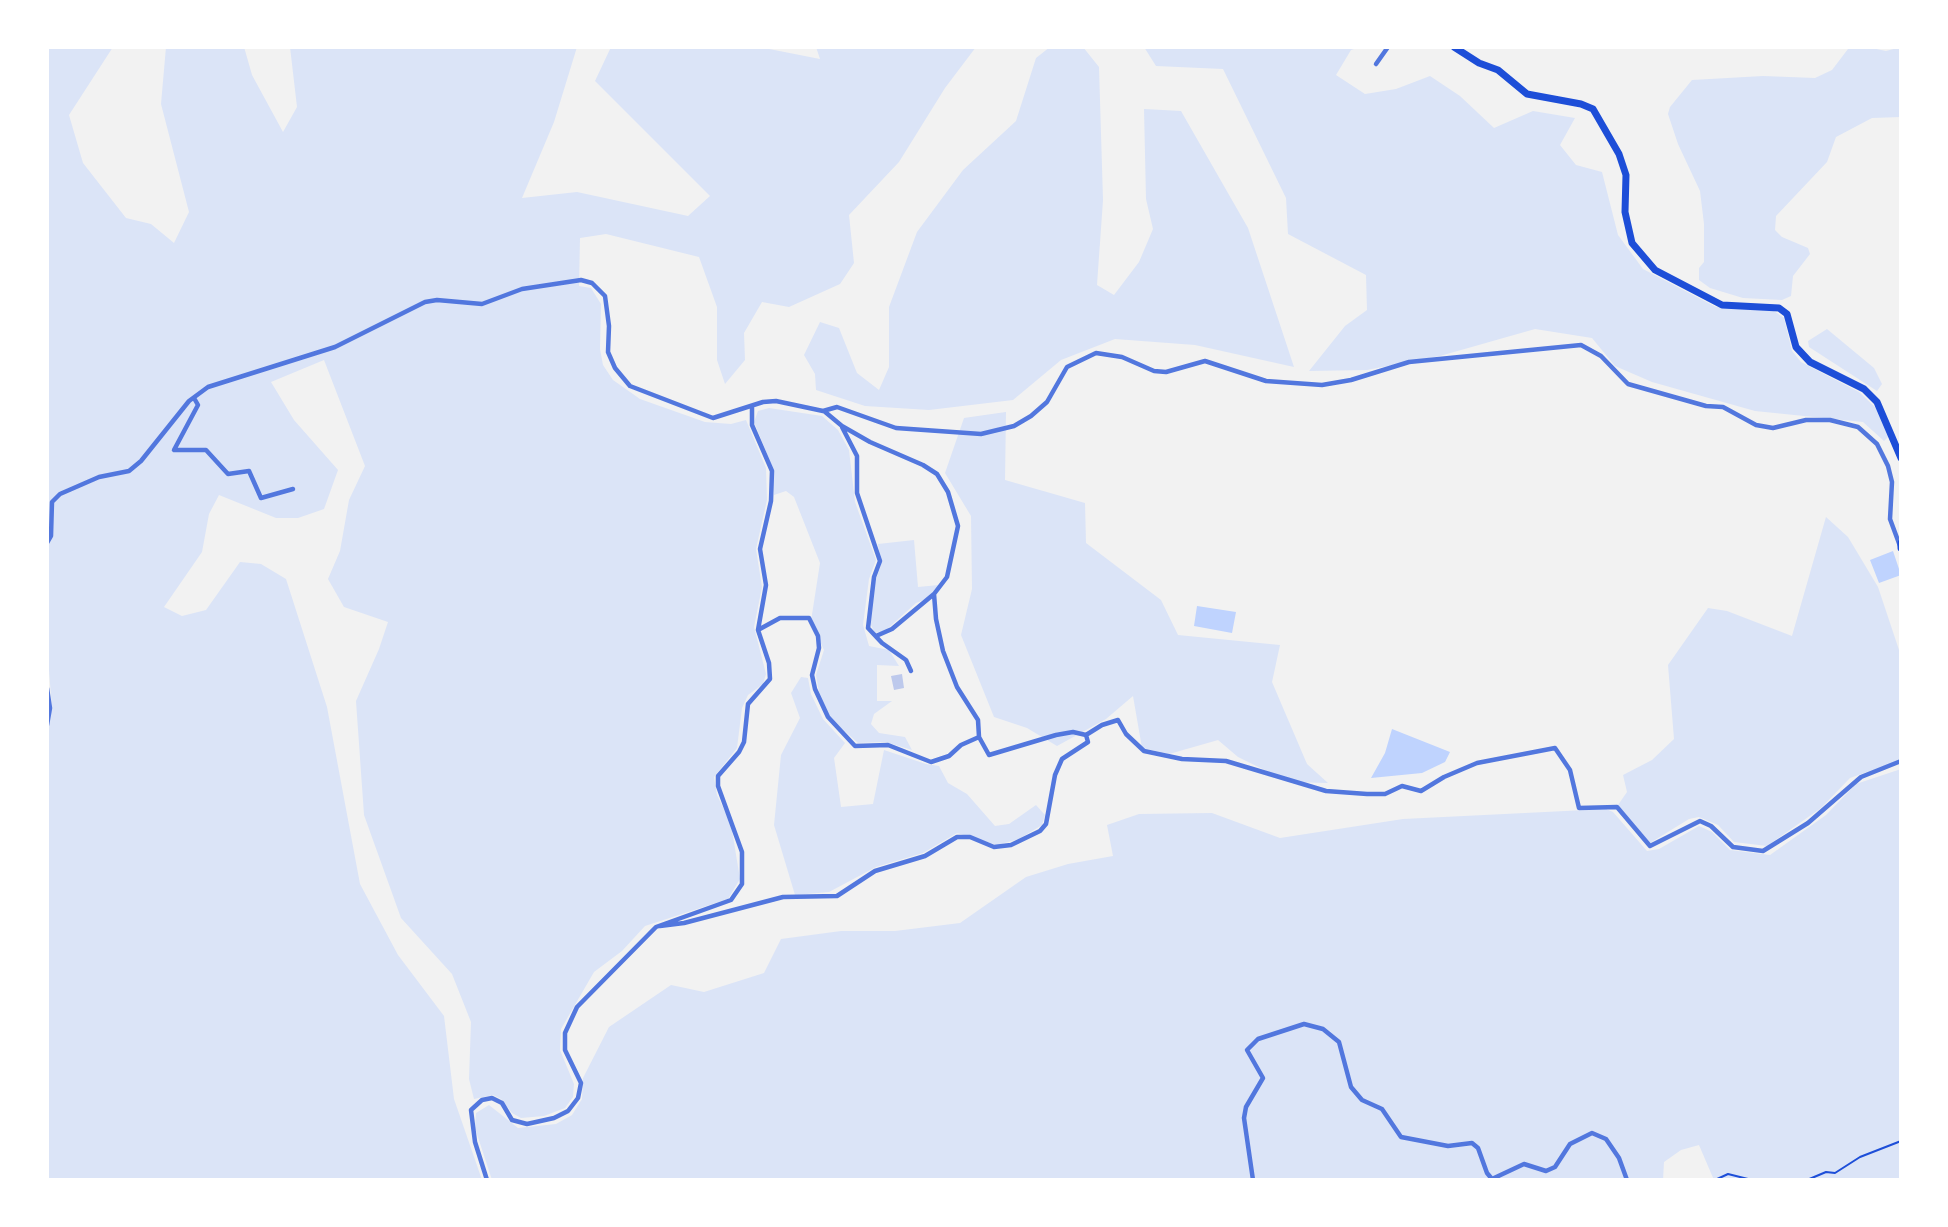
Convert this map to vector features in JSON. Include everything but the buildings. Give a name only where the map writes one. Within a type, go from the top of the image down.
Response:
[{"type":"main road","points":[[1454,47],[1479,63],[1498,70],[1527,94],[1581,104],[1593,109],[1619,153],[1626,175],[1625,212],[1632,243],[1655,270],[1722,305],[1779,308],[1787,314],[1796,347],[1810,362],[1864,389],[1877,402],[1901,458]]},
{"type":"street","points":[[1376,64],[1388,47]]},
{"type":"street","points":[[47,543],[51,536],[52,502],[60,494],[99,477],[129,471],[141,461],[194,398],[208,387],[335,347],[425,302],[437,300],[482,304],[522,289],[581,280],[592,283],[605,296],[609,326],[608,352],[615,368],[630,386],[713,418],[776,401],[823,411],[842,426],[937,474],[948,492],[958,526],[947,576],[934,594],[892,629],[876,636]]},
{"type":"street","points":[[823,411],[837,407],[896,429],[981,434],[1014,426],[1031,416],[1047,402],[1068,367],[1096,353],[1122,357],[1154,371],[1166,372],[1205,361],[1266,381],[1322,385],[1351,380],[1409,362],[1581,345],[1601,356],[1628,384],[1706,406],[1723,407],[1756,425],[1773,428],[1806,420],[1830,420],[1858,427],[1877,444],[1888,466],[1892,482],[1890,519],[1900,546]]},
{"type":"street","points":[[194,398],[198,405],[174,450],[206,450],[228,474],[249,471],[261,498],[293,489]]},
{"type":"street","points":[[487,1180],[475,1142],[471,1110],[482,1100],[492,1098],[502,1103],[512,1120],[527,1124],[554,1118],[568,1111],[578,1098],[581,1083],[565,1050],[565,1033],[577,1007],[656,927],[731,900],[742,884],[742,852],[718,786],[718,776],[744,742],[748,704],[770,679],[769,663],[758,630],[766,584],[761,537],[771,501],[772,471],[751,425],[752,406]]},
{"type":"street","points":[[842,426],[857,456],[857,493],[880,561],[874,576],[868,628],[906,660],[911,671]]},
{"type":"street","points":[[934,594],[943,651],[957,687],[978,720],[979,737],[989,755],[1056,735],[1073,732],[1086,735],[1102,724],[1118,720],[1126,734],[1144,751],[1182,759],[1226,761],[1326,791],[1385,794],[1402,786],[1421,791],[1444,777],[1477,763],[1555,748],[1570,771],[1579,808],[1617,807],[1641,839],[1650,846],[1700,821],[1711,826],[1733,847],[1763,851],[1808,823],[1861,777],[1901,761]]},
{"type":"street","points":[[758,630],[780,618],[809,618],[818,635],[819,648],[812,675],[815,689],[828,717],[855,746],[888,745],[931,762],[949,756],[961,745],[979,737]]},
{"type":"street","points":[[47,688],[50,714],[47,724]]},
{"type":"street","points":[[656,927],[684,923],[783,897],[837,895],[875,871],[925,856],[957,836],[970,837],[994,847],[1011,845],[1041,831],[1046,824],[1062,760],[1088,742],[1086,735]]},
{"type":"street","points":[[1252,1180],[1244,1118],[1246,1107],[1263,1078],[1247,1050],[1258,1039],[1304,1024],[1323,1029],[1339,1042],[1351,1087],[1362,1100],[1382,1109],[1401,1137],[1448,1146],[1472,1143],[1478,1148],[1492,1179],[1524,1164],[1546,1171],[1555,1167],[1570,1144],[1592,1133],[1605,1139],[1612,1148],[1627,1180]]},
{"type":"path","points":[[1807,1180],[1826,1172],[1835,1173],[1860,1157],[1901,1141]]},
{"type":"path","points":[[1715,1180],[1728,1174],[1752,1180]]},
{"type":"shaded area","points":[[47,47],[113,47],[69,115],[83,163],[126,218],[151,224],[174,243],[189,212],[161,104],[166,47],[244,47],[252,75],[283,132],[297,107],[290,47],[577,47],[554,122],[522,198],[577,192],[688,216],[710,196],[595,81],[611,47],[759,47],[820,59],[816,47],[976,47],[945,88],[899,162],[849,215],[854,263],[840,284],[789,307],[762,302],[744,333],[745,360],[725,384],[717,360],[717,307],[699,257],[606,234],[580,238],[579,286],[591,288],[601,304],[600,349],[603,365],[613,380],[640,399],[705,422],[731,424],[746,420],[766,468],[767,500],[756,549],[762,587],[754,627],[766,674],[763,684],[748,695],[742,708],[737,748],[714,777],[717,795],[731,824],[740,879],[728,899],[645,926],[622,951],[594,972],[561,1029],[560,1050],[574,1084],[573,1097],[565,1108],[544,1116],[521,1118],[493,1095],[474,1099],[469,1079],[471,1022],[452,974],[401,918],[364,815],[356,701],[388,622],[344,607],[328,579],[340,551],[349,500],[365,466],[324,360],[271,382],[294,420],[338,470],[324,509],[298,518],[276,518],[219,495],[209,514],[202,552],[164,607],[182,616],[206,610],[240,562],[261,564],[286,579],[327,707],[360,884],[398,955],[444,1016],[454,1099],[482,1180],[47,1180],[47,731],[52,708],[47,646]]},
{"type":"shaded area","points":[[1050,47],[1083,47],[1099,67],[1103,200],[1097,285],[1114,295],[1139,262],[1153,229],[1146,199],[1144,109],[1181,111],[1248,228],[1294,367],[1195,345],[1115,339],[1061,360],[1013,400],[929,410],[865,406],[816,390],[815,374],[804,355],[820,322],[839,328],[857,373],[879,390],[889,367],[889,307],[917,232],[963,170],[1016,121],[1036,58]]},
{"type":"shaded area","points":[[1144,47],[1360,47],[1351,50],[1336,75],[1365,94],[1396,89],[1430,76],[1460,96],[1494,128],[1533,111],[1575,118],[1560,145],[1576,165],[1602,172],[1618,235],[1643,269],[1716,307],[1774,311],[1784,318],[1792,351],[1801,362],[1859,392],[1877,409],[1889,436],[1884,441],[1863,422],[1755,411],[1652,382],[1615,366],[1592,338],[1535,329],[1440,356],[1367,370],[1309,371],[1345,326],[1367,310],[1366,275],[1288,234],[1286,198],[1223,69],[1156,66]]},
{"type":"shaded area","points":[[1867,47],[1886,51],[1901,47],[1901,117],[1872,118],[1836,137],[1827,162],[1776,216],[1775,230],[1782,237],[1808,248],[1810,254],[1793,276],[1791,296],[1782,300],[1743,298],[1710,288],[1699,280],[1699,268],[1704,262],[1704,224],[1700,191],[1678,144],[1668,114],[1670,107],[1692,80],[1763,76],[1815,78],[1832,70],[1848,49]]},
{"type":"shaded area","points":[[1827,329],[1874,368],[1882,384],[1877,391],[1809,347],[1808,341]]},
{"type":"shaded area","points":[[769,408],[822,416],[838,430],[849,450],[855,502],[876,560],[869,579],[863,625],[869,646],[889,650],[899,666],[877,665],[877,701],[892,701],[874,714],[871,724],[879,733],[905,737],[912,750],[885,742],[858,743],[831,719],[820,698],[816,675],[824,650],[811,621],[820,563],[794,497],[786,491],[774,495],[772,466],[754,422],[758,411]]},
{"type":"shaded area","points":[[1006,412],[1005,480],[1085,503],[1086,543],[1161,600],[1178,635],[1280,645],[1272,682],[1307,764],[1328,783],[1289,782],[1238,757],[1218,740],[1169,754],[1142,748],[1133,696],[1106,719],[1057,746],[1027,728],[994,717],[961,635],[972,589],[971,516],[945,473],[964,418]]},
{"type":"shaded area","points":[[1826,517],[1848,537],[1878,587],[1901,656],[1901,760],[1850,778],[1821,808],[1767,846],[1734,842],[1718,825],[1699,817],[1689,819],[1650,843],[1618,805],[1627,792],[1623,775],[1652,760],[1674,739],[1668,665],[1708,608],[1727,611],[1792,636]]},
{"type":"shaded area","points":[[914,540],[918,587],[939,585],[932,597],[916,603],[885,631],[875,633],[870,623],[875,582],[881,565],[878,544]]},
{"type":"shaded area","points":[[801,677],[808,678],[811,694],[823,719],[845,743],[834,758],[841,807],[873,804],[884,750],[939,766],[948,783],[967,794],[995,826],[1009,824],[1036,805],[1045,815],[1042,825],[1019,839],[997,845],[957,833],[923,853],[876,867],[829,892],[795,895],[774,825],[781,755],[800,718],[791,693]]},
{"type":"shaded area","points":[[1901,769],[1901,1180],[1714,1180],[1699,1145],[1681,1150],[1664,1162],[1663,1180],[492,1180],[475,1128],[476,1113],[489,1105],[518,1128],[556,1124],[572,1115],[582,1099],[583,1078],[609,1027],[671,985],[704,992],[764,973],[781,939],[841,931],[895,931],[960,923],[1026,877],[1068,864],[1113,856],[1107,825],[1139,814],[1212,813],[1280,838],[1403,819],[1606,809],[1613,812],[1647,851],[1659,849],[1699,826],[1712,832],[1730,850],[1770,855],[1826,815],[1856,784]]},
{"type":"water","points":[[1893,551],[1901,575],[1879,583],[1870,560]]},
{"type":"water","points":[[1197,606],[1236,612],[1232,633],[1194,626]]},
{"type":"water","points":[[1392,729],[1450,752],[1445,762],[1422,773],[1371,778],[1385,753]]}]
